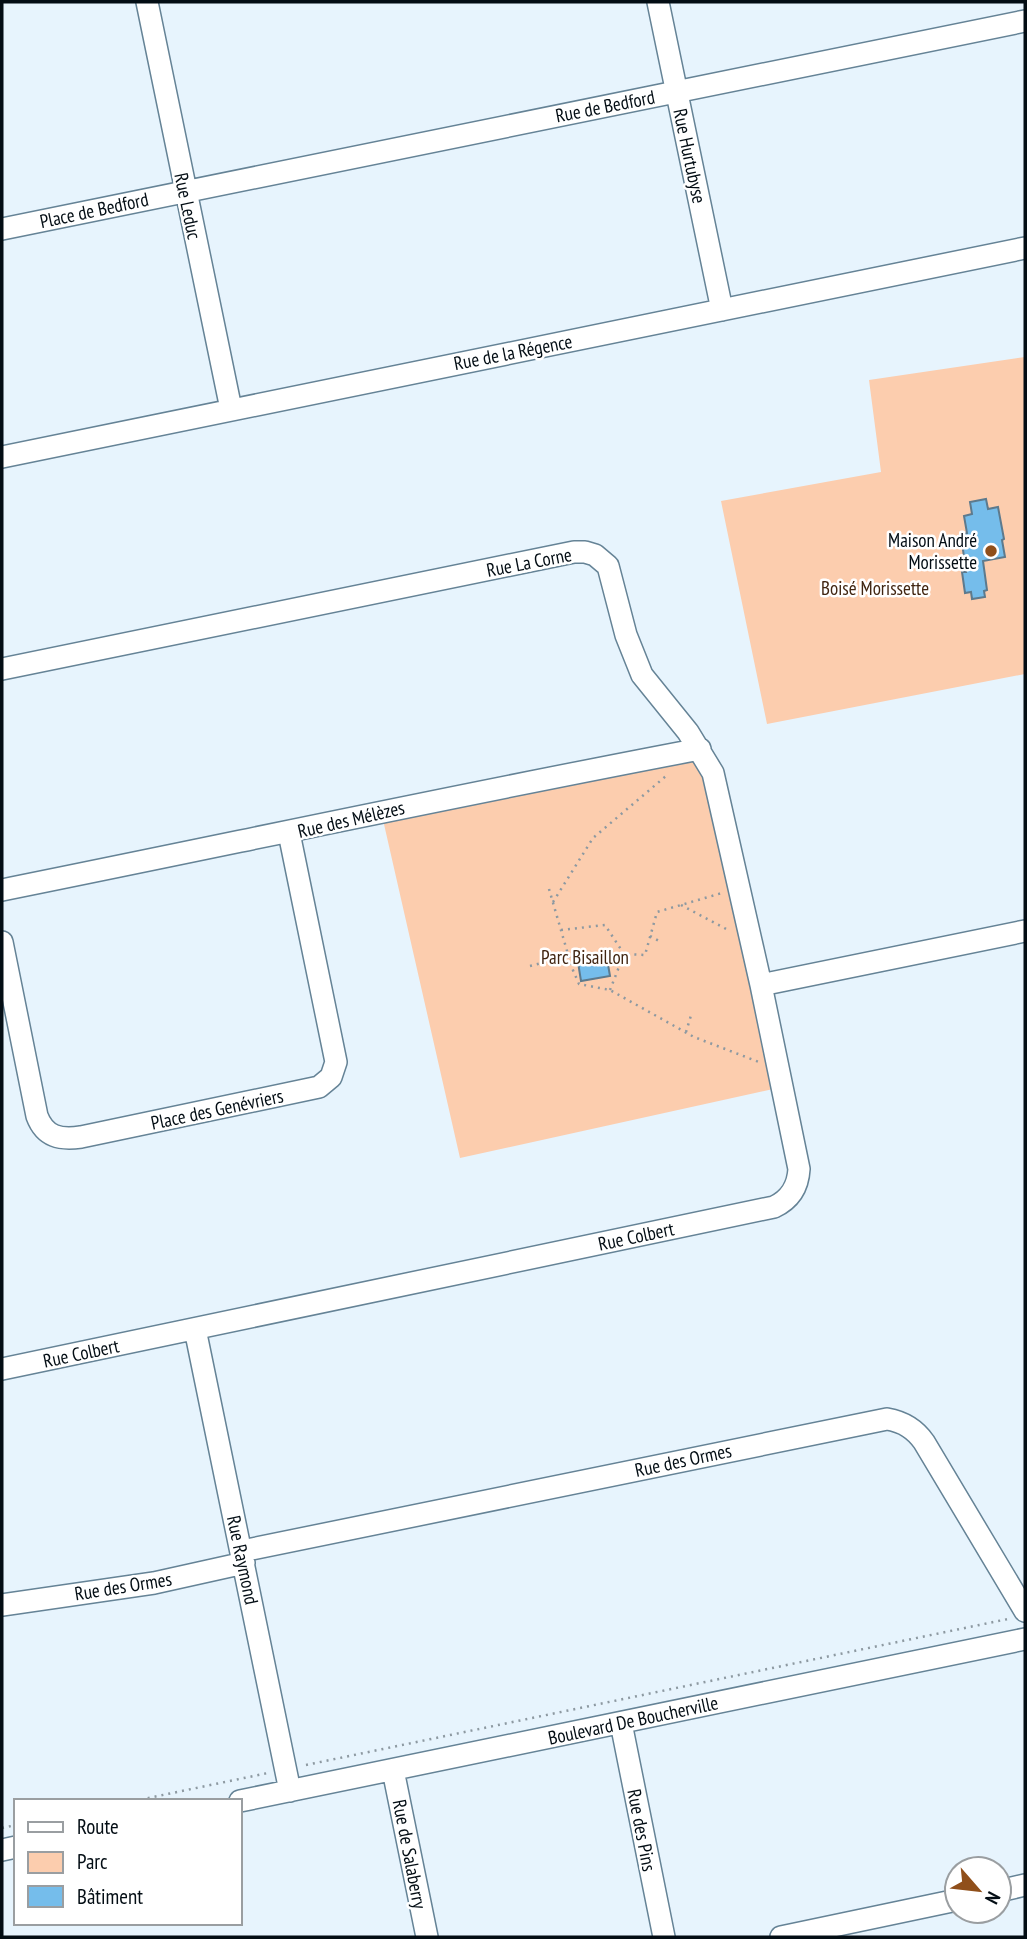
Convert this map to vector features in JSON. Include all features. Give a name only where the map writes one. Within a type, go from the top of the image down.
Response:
[{"type":"street","name":"Rue Leduc","points":[[147,2],[231,409]]},
{"type":"street","name":"Rue Hurtubyse","points":[[659,2],[722,310]]},
{"type":"street","name":"Rue de Bedford","points":[[185,191],[1025,21]]},
{"type":"street","name":"Place de Bedford","points":[[2,229],[185,191]]},
{"type":"street","name":"Rue de la Régence","points":[[2,457],[1025,248]]},
{"type":"street","name":"Rue La Corne","points":[[2,669],[585,552],[600,558],[610,571],[626,635],[642,675],[700,749],[713,772],[761,985]]},
{"type":"street","name":"Rue des Mélèzes","points":[[2,890],[289,833],[381,811],[700,749]]},
{"type":"street","name":"Place des Genévriers","points":[[2,942],[37,1116],[44,1129],[52,1136],[62,1139],[81,1137],[319,1087],[331,1077],[336,1062],[289,833]]},
{"type":"street","points":[[761,985],[1025,931]]},
{"type":"street","name":"Rue Colbert","points":[[2,1369],[775,1206],[793,1192],[799,1169],[761,985]]},
{"type":"street","name":"Rue Raymond","points":[[195,1329],[290,1791]]},
{"type":"street","name":"Rue des Ormes","points":[[2,1605],[154,1583],[243,1557],[887,1419],[906,1425],[924,1442],[1017,1615]]},
{"type":"street","name":"Boulevard De Boucherville","points":[[242,1801],[1025,1639]]},
{"type":"street","name":"Rue des Pins","points":[[621,1723],[664,1937]]},
{"type":"street","name":"Rue de Salaberry","points":[[393,1770],[427,1937]]},
{"type":"street","points":[[781,1937],[943,1903]]},
{"type":"path","points":[[553,902],[593,838],[673,771]]},
{"type":"path","points":[[624,954],[645,955],[657,912],[741,888]]},
{"type":"path","points":[[550,889],[579,984],[610,990],[686,1033],[778,1069]]},
{"type":"path","points":[[681,905],[752,943]]},
{"type":"path","points":[[561,930],[605,925],[624,954]]},
{"type":"path","points":[[650,936],[661,942]]},
{"type":"path","points":[[610,990],[624,954]]},
{"type":"path","points":[[530,966],[569,956]]},
{"type":"path","points":[[686,1033],[692,1012]]},
{"type":"path","name":"Boulevard De Boucherville","points":[[303,1766],[1017,1615]]},
{"type":"path","points":[[143,1799],[271,1772]]},
{"type":"green space","name":"Boisé Morissette","points":[[1025,357],[1025,674],[767,724],[721,501],[881,472],[869,380]]},
{"type":"green space","name":"Parc Bisaillon","points":[[700,749],[782,1087],[460,1158],[381,811]]},
{"type":"building","name":"Maison André Morissette","points":[[986,499],[988,509],[998,507],[1005,557],[983,561],[987,590],[984,591],[985,597],[972,599],[971,592],[965,593],[962,572],[966,572],[961,535],[967,533],[964,516],[972,514],[970,502]]},
{"type":"building","points":[[606,953],[610,976],[581,981],[577,956]]},
{"type":"place","name":"Maison André Morissette","points":[[991,551]]}]
